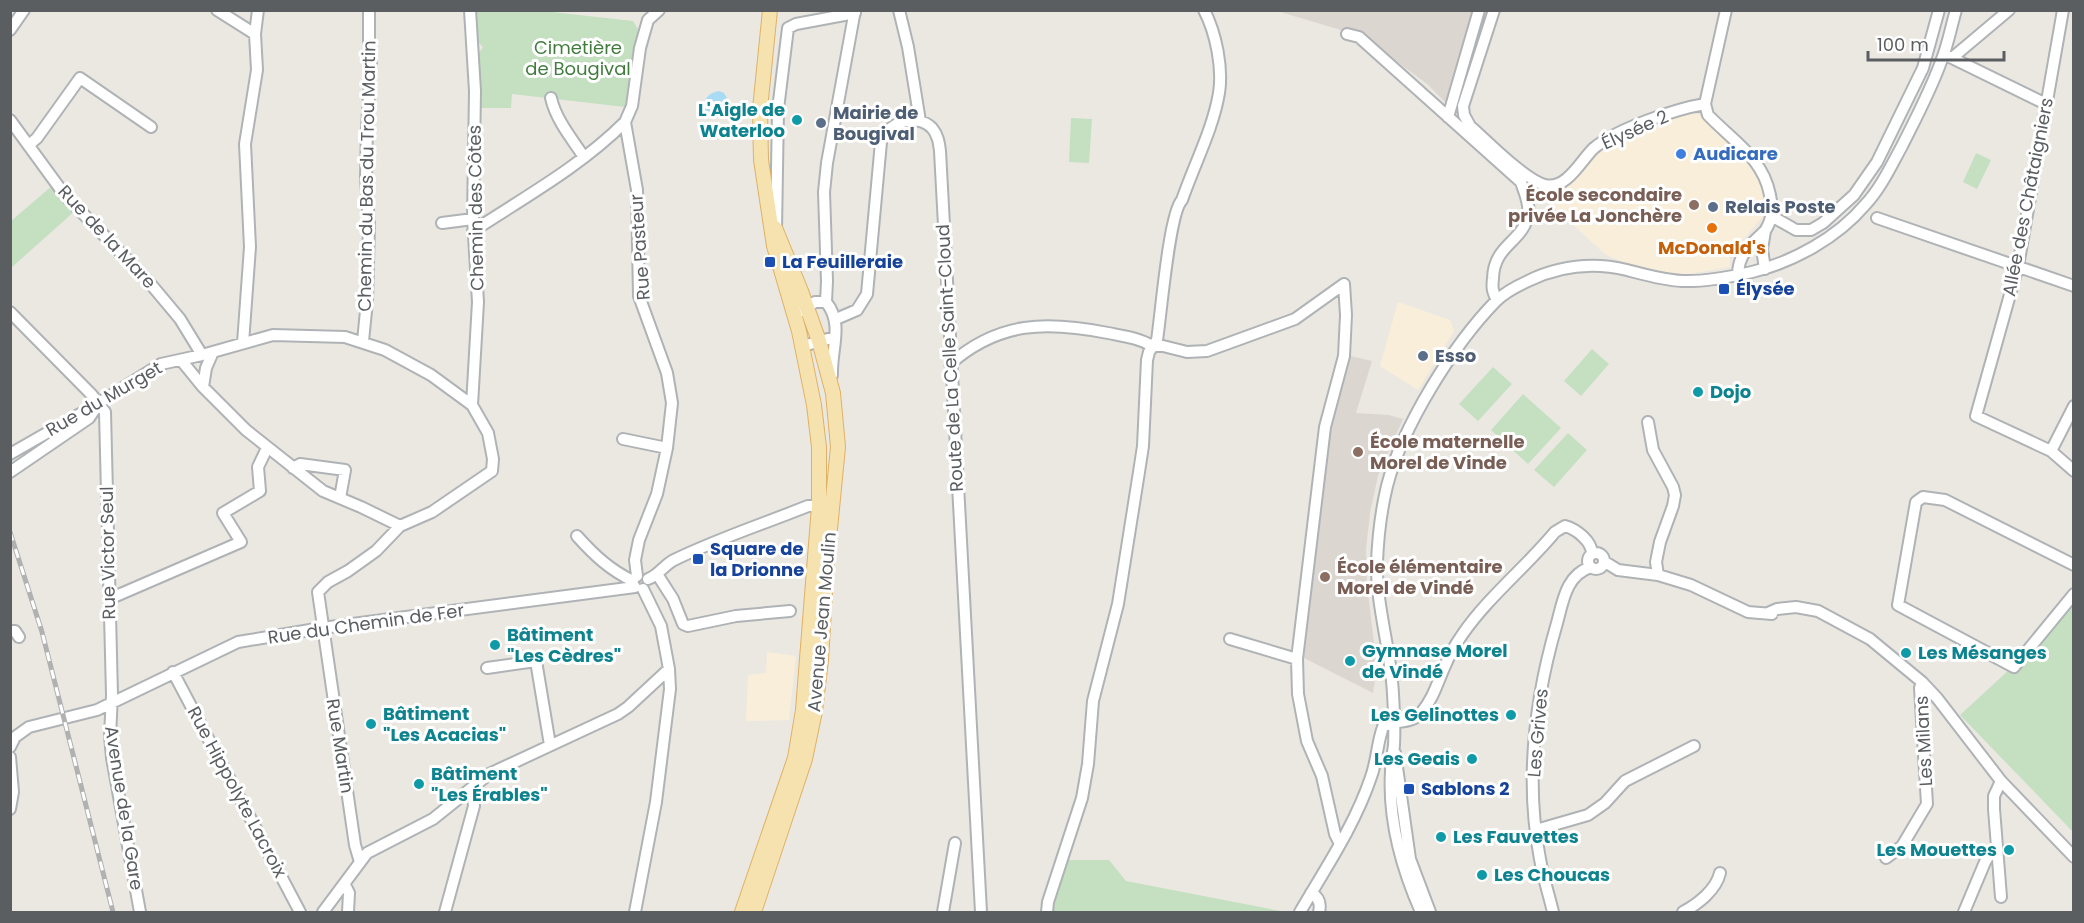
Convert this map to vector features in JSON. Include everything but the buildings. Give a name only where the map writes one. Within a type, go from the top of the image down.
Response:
[{"type":"main road","points":[[770,10],[760,109],[760,149],[770,215]]},
{"type":"main road","name":"Avenue Jean Moulin","points":[[754,912],[805,759],[815,711],[838,447],[832,393],[813,326],[816,304],[801,291],[770,215]]},
{"type":"main road","name":"Avenue Jean Moulin","points":[[742,912],[795,758],[803,710],[819,506],[819,447],[814,405],[803,346],[774,246],[770,215]]},
{"type":"street","points":[[10,30],[24,10]]},
{"type":"street","points":[[217,10],[255,34]]},
{"type":"street","points":[[243,343],[250,247],[245,144],[257,70],[255,34],[258,10]]},
{"type":"street","name":"Chemin du Bas du Trou Martin","points":[[363,341],[367,301],[369,225],[366,177],[371,64],[369,10]]},
{"type":"street","name":"Chemin des Côtes","points":[[470,10],[476,91],[473,231],[478,302],[472,405]]},
{"type":"street","points":[[645,15],[659,10]]},
{"type":"street","points":[[836,319],[857,310],[867,294],[881,142],[884,134],[891,127],[900,123],[920,121],[908,47],[899,10]]},
{"type":"street","points":[[1047,912],[1048,902],[1083,798],[1089,764],[1093,701],[1118,604],[1143,446],[1147,360],[1157,340],[1169,250],[1178,204],[1182,200],[1219,92],[1216,49],[1204,10]]},
{"type":"street","points":[[1448,117],[1479,10]]},
{"type":"street","name":"Élysée 2","points":[[1494,10],[1463,106],[1464,115],[1470,126],[1529,177],[1543,185],[1551,186],[1566,180],[1594,148],[1616,134],[1689,107],[1705,104]]},
{"type":"street","points":[[1726,10],[1705,104],[1708,115],[1760,166],[1767,181],[1773,217],[1766,231],[1762,249],[1765,269]]},
{"type":"street","points":[[1773,217],[1796,230],[1811,231],[1823,224],[1854,195],[1877,162],[1923,68],[1939,10]]},
{"type":"street","points":[[1421,912],[1401,861],[1397,832],[1390,771],[1394,747],[1393,684],[1378,583],[1378,549],[1387,487],[1409,432],[1428,394],[1459,345],[1497,300],[1543,274],[1561,268],[1580,266],[1613,268],[1658,279],[1684,281],[1738,275],[1765,269],[1818,244],[1848,223],[1867,204],[1886,176],[1948,57],[1956,10]]},
{"type":"street","points":[[1948,57],[2009,10]]},
{"type":"street","name":"Allée des Châtaigniers","points":[[2051,451],[1976,416],[2018,266],[2063,10]]},
{"type":"street","points":[[776,230],[778,109],[788,28],[796,24],[855,12],[825,182],[827,282],[816,304],[795,315]]},
{"type":"street","name":"Rue Pasteur","points":[[642,581],[635,560],[639,540],[657,494],[672,403],[667,373],[639,296],[637,190],[625,122],[632,106],[645,15]]},
{"type":"street","points":[[1347,34],[1359,37],[1521,182],[1528,214],[1519,234],[1497,256],[1493,270],[1492,291],[1497,300]]},
{"type":"street","points":[[1948,57],[2046,104]]},
{"type":"street","points":[[29,145],[38,138],[80,78],[151,126]]},
{"type":"street","points":[[551,98],[553,108],[584,157]]},
{"type":"street","name":"Rue de la Mare","points":[[10,120],[64,194],[149,282],[208,353]]},
{"type":"street","name":"Route de La Celle Saint-Cloud","points":[[920,121],[934,130],[940,151],[981,912]]},
{"type":"street","points":[[473,231],[584,157],[607,140],[625,122]]},
{"type":"street","points":[[760,149],[778,164]]},
{"type":"street","points":[[1877,218],[2073,286]]},
{"type":"street","points":[[442,223],[473,219]]},
{"type":"street","points":[[1738,275],[1738,265],[1742,255],[1766,231]]},
{"type":"street","points":[[950,364],[986,340],[1024,327],[1044,325],[1104,332],[1145,342],[1152,346],[1163,346],[1187,352],[1207,351],[1295,319],[1344,284],[1346,315],[1344,356],[1325,427],[1297,659],[1298,694],[1307,741],[1322,776],[1335,834],[1340,844]]},
{"type":"street","points":[[816,304],[832,309],[836,319],[832,393]]},
{"type":"street","points":[[10,312],[99,404],[89,418],[10,472]]},
{"type":"street","name":"Rue du Murget","points":[[10,454],[99,404],[160,364],[273,335],[345,337],[363,341],[431,375],[472,405]]},
{"type":"street","points":[[803,346],[835,337]]},
{"type":"street","points":[[203,387],[208,353]]},
{"type":"street","points":[[181,360],[203,387],[246,430],[323,492],[400,526],[432,512],[492,471],[488,433],[472,405]]},
{"type":"street","name":"Rue Victor Seul","points":[[99,404],[105,412],[111,704]]},
{"type":"street","points":[[2073,406],[2051,451],[2073,471]]},
{"type":"street","points":[[1648,422],[1653,450],[1675,495],[1660,542],[1656,562],[1658,575]]},
{"type":"street","points":[[623,440],[666,448]]},
{"type":"street","points":[[109,599],[241,542],[223,513],[260,491],[258,467],[267,448]]},
{"type":"street","points":[[293,468],[300,465],[345,470],[340,498]]},
{"type":"street","points":[[2073,565],[1945,500],[1933,496],[1923,497],[1916,502],[1898,605],[2014,667],[2073,594]]},
{"type":"street","points":[[642,581],[666,565],[698,550],[808,506],[819,506]]},
{"type":"street","name":"Rue Martin","points":[[360,862],[356,848],[318,592],[328,582],[376,551],[400,526]]},
{"type":"street","points":[[1300,912],[1362,801],[1372,776],[1385,725],[1404,723],[1420,714],[1433,696],[1444,668],[1464,633],[1501,589],[1555,532],[1565,526],[1572,528],[1590,544],[1592,554],[1588,561],[1591,567],[1599,569],[1605,562]]},
{"type":"street","points":[[577,536],[597,559],[620,575],[642,581],[673,599],[683,624],[688,626],[736,616],[790,611]]},
{"type":"street","points":[[1592,554],[1601,554],[1605,562],[1618,570],[1658,575],[1706,591],[1748,612],[1768,613],[1777,609],[1796,607],[1818,611],[1870,639],[1922,682],[1937,698],[2001,781],[2073,857]]},
{"type":"street","name":"Les Grives","points":[[1554,912],[1540,860],[1536,830],[1533,772],[1538,706],[1547,657],[1565,594],[1578,573],[1591,567]]},
{"type":"street","points":[[635,912],[656,802],[669,700],[669,669],[661,626],[642,581]]},
{"type":"street","name":"Rue du Chemin de Fer","points":[[10,747],[15,737],[29,728],[77,716],[111,704],[238,642],[642,581]]},
{"type":"street","points":[[1230,639],[1297,659]]},
{"type":"street","points":[[486,668],[536,661],[550,746]]},
{"type":"street","points":[[323,912],[367,853],[433,819],[489,774],[618,714],[669,669]]},
{"type":"street","name":"Rue Hippolyte Lacroix","points":[[173,672],[300,912]]},
{"type":"street","name":"Les Milans","points":[[1886,858],[1902,846],[1927,804],[1920,688],[1922,682]]},
{"type":"street","name":"Avenue de la Gare","points":[[111,704],[112,758],[140,912]]},
{"type":"street","points":[[1536,830],[1588,815],[1605,803],[1625,780],[1694,746]]},
{"type":"street","points":[[1394,747],[1410,859],[1430,912]]},
{"type":"street","points":[[10,757],[13,792],[10,809]]},
{"type":"street","points":[[2001,781],[1994,796],[2001,897]]},
{"type":"street","points":[[446,912],[474,806],[472,789]]},
{"type":"street","points":[[943,912],[955,843]]},
{"type":"street","points":[[1964,912],[1985,862],[1997,850]]},
{"type":"street","points":[[1683,912],[1708,894],[1720,873]]},
{"type":"street","points":[[345,885],[349,893],[348,912]]},
{"type":"street","points":[[1311,893],[1320,903],[1320,912]]},
{"type":"shaded area","points":[[1277,11],[1482,11],[1447,104],[1427,84],[1364,37]]},
{"type":"shaded area","points":[[1687,111],[1699,115],[1750,162],[1762,181],[1766,213],[1730,255],[1730,267],[1682,275],[1626,263],[1606,255],[1549,203],[1597,148],[1619,135]]},
{"type":"shaded area","points":[[1398,302],[1450,320],[1454,331],[1418,390],[1380,366]]},
{"type":"shaded area","points":[[1351,356],[1372,361],[1356,413],[1389,415],[1403,419],[1378,476],[1370,513],[1366,550],[1367,585],[1377,667],[1373,693],[1304,658],[1327,433]]},
{"type":"shaded area","points":[[767,652],[796,656],[789,720],[746,721],[748,675],[766,673]]},
{"type":"green space","name":"Cimetière de Bougival","points":[[475,11],[543,11],[633,21],[638,29],[625,107],[512,94],[511,108],[479,108],[478,54],[483,47],[477,41]]},
{"type":"green space","points":[[1071,118],[1092,119],[1089,163],[1069,162]]},
{"type":"green space","points":[[1976,153],[1991,160],[1977,189],[1963,182]]},
{"type":"green space","points":[[53,185],[76,210],[11,268],[11,221]]},
{"type":"green space","points":[[1592,349],[1609,364],[1581,396],[1564,381]]},
{"type":"green space","points":[[1493,367],[1512,384],[1478,421],[1459,404]]},
{"type":"green space","points":[[1523,394],[1561,428],[1528,464],[1491,430]]},
{"type":"green space","points":[[1568,433],[1587,450],[1554,487],[1534,470]]},
{"type":"green space","points":[[2073,598],[2073,832],[1960,715],[2010,669]]},
{"type":"green space","points":[[1068,860],[1109,860],[1126,881],[1286,912],[1053,912]]},
{"type":"water","points":[[719,91],[727,98],[720,103],[720,115],[710,119],[705,116],[704,103],[711,94]]},
{"type":"railway","points":[[10,532],[42,632],[113,912]]},
{"type":"place","name":"L'Aigle de Waterloo","points":[[797,120]]},
{"type":"place","name":"Mairie de Bougival","points":[[821,123]]},
{"type":"place","name":"Audicare","points":[[1681,154]]},
{"type":"place","name":"École secondaire privée La Jonchère","points":[[1694,205]]},
{"type":"place","name":"Relais Poste","points":[[1713,207]]},
{"type":"place","name":"McDonald's","points":[[1712,228]]},
{"type":"place","name":"La Feuilleraie","points":[[770,262]]},
{"type":"place","name":"Élysée","points":[[1724,289]]},
{"type":"place","name":"Esso","points":[[1423,356]]},
{"type":"place","name":"Dojo","points":[[1698,392]]},
{"type":"place","name":"École maternelle Morel de Vinde","points":[[1358,452]]},
{"type":"place","name":"Square de la Drionne","points":[[698,559]]},
{"type":"place","name":"École élémentaire Morel de Vindé","points":[[1325,577]]},
{"type":"place","name":"Bâtiment \"Les Cèdres\"","points":[[495,645]]},
{"type":"place","name":"Les Mésanges","points":[[1906,653]]},
{"type":"place","name":"Gymnase Morel de Vindé","points":[[1350,661]]},
{"type":"place","name":"Les Gelinottes","points":[[1511,715]]},
{"type":"place","name":"Bâtiment \"Les Acacias\"","points":[[371,724]]},
{"type":"place","name":"Les Geais","points":[[1472,759]]},
{"type":"place","name":"Bâtiment \"Les Érables\"","points":[[419,784]]},
{"type":"place","name":"Sablons 2","points":[[1409,789]]},
{"type":"place","name":"Les Fauvettes","points":[[1441,837]]},
{"type":"place","name":"Les Mouettes","points":[[2009,850]]},
{"type":"place","name":"Les Choucas","points":[[1482,875]]}]
